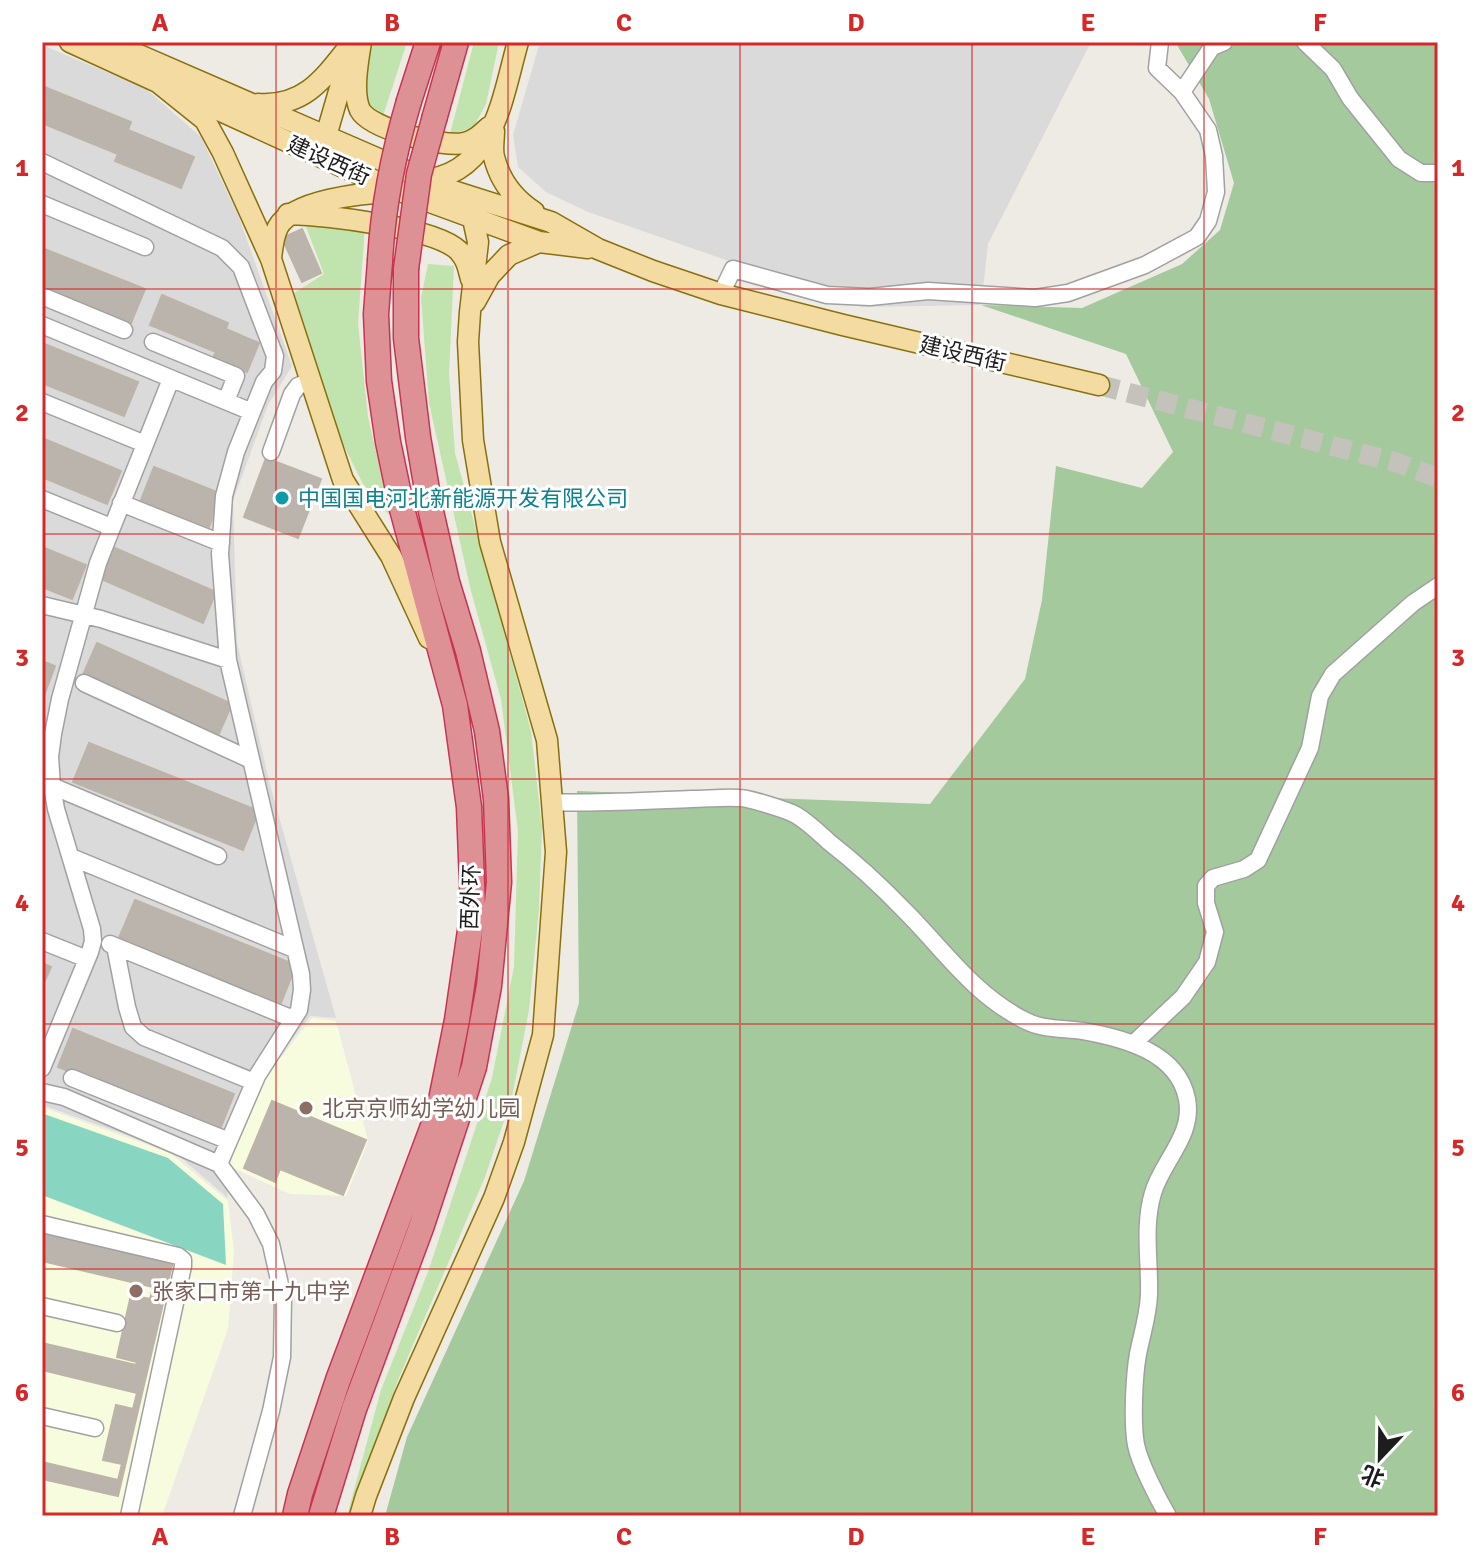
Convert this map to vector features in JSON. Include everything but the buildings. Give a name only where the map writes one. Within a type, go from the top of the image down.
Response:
[{"type":"highway","name":"西外环","points":[[295,1516],[338,1380],[439,1110],[473,910],[469,807],[457,719],[402,509],[379,381],[376,314],[381,233],[394,150],[428,42]]},
{"type":"highway","name":"西外环","points":[[321,1516],[354,1409],[422,1225],[474,1067],[489,986],[499,882],[496,799],[487,731],[430,507],[406,338],[406,269],[419,174],[456,42]]},
{"type":"main road","name":"建设西街","points":[[70,42],[400,191],[539,242],[598,249]]},
{"type":"main road","name":"建设西街","points":[[109,42],[440,186],[551,222],[598,249],[653,271],[721,294],[1099,385]]},
{"type":"main road","points":[[248,103],[273,105],[300,98],[329,73],[354,42]]},
{"type":"main road","points":[[354,42],[326,136],[327,147],[359,174],[440,186],[467,205],[473,219],[478,242],[468,342],[473,440],[490,542],[547,740],[556,852],[543,1035],[514,1142],[494,1198],[404,1398],[360,1516]]},
{"type":"main road","points":[[361,42],[356,75],[358,106],[372,123],[451,145],[476,139],[495,121]]},
{"type":"main road","points":[[271,259],[278,227],[288,214],[358,193],[440,186],[448,174],[470,162],[483,146],[495,121],[518,42]]},
{"type":"main road","points":[[154,79],[205,120],[223,153],[271,259],[343,480],[391,556],[429,637],[457,719]]},
{"type":"main road","points":[[495,121],[493,155],[507,187],[520,203],[551,222]]},
{"type":"main road","points":[[288,214],[354,220],[429,235],[457,249],[467,261],[472,287]]},
{"type":"main road","points":[[470,312],[490,275],[509,255],[539,242]]},
{"type":"street","points":[[721,294],[733,269],[827,295],[870,297],[928,291],[1035,298],[1068,293],[1145,265],[1197,237],[1208,221],[1216,192],[1214,156],[1208,130],[1182,92],[1157,68],[1160,42]]},
{"type":"street","points":[[1182,92],[1212,47],[1224,42]]},
{"type":"street","points":[[1305,42],[1333,69],[1350,98],[1399,159],[1421,173],[1438,173]]},
{"type":"street","points":[[42,162],[222,248],[241,267],[275,356],[273,371],[264,382],[236,452],[224,496],[221,543],[228,660],[301,974],[302,990],[299,1010],[254,1082],[219,1164]]},
{"type":"street","points":[[42,204],[145,247]]},
{"type":"street","points":[[42,296],[124,330]]},
{"type":"street","points":[[42,325],[252,412]]},
{"type":"street","points":[[153,342],[236,376],[226,401]]},
{"type":"street","points":[[42,1068],[93,937],[56,809],[48,726],[60,699],[98,563],[171,379]]},
{"type":"street","points":[[271,452],[292,394],[298,386],[310,381]]},
{"type":"street","points":[[42,402],[145,444]]},
{"type":"street","points":[[42,499],[111,527]]},
{"type":"street","points":[[121,503],[221,543]]},
{"type":"street","points":[[1134,1043],[1183,997],[1207,962],[1215,932],[1206,903],[1206,886],[1213,878],[1244,869],[1258,860],[1310,748],[1320,696],[1333,674],[1413,603],[1438,586]]},
{"type":"street","points":[[42,605],[101,619],[228,660]]},
{"type":"street","points":[[84,683],[251,760]]},
{"type":"street","points":[[52,786],[218,856]]},
{"type":"street","points":[[552,802],[590,804],[742,797],[796,815],[858,865],[906,911],[965,978],[1003,1007],[1026,1021],[1045,1027],[1082,1031],[1134,1043],[1152,1052],[1170,1068],[1184,1085],[1188,1103],[1187,1122],[1182,1139],[1153,1190],[1148,1214],[1149,1294],[1137,1357],[1134,1400],[1136,1445],[1168,1516]]},
{"type":"street","points":[[71,857],[294,949]]},
{"type":"street","points":[[93,937],[293,1019]]},
{"type":"street","points":[[42,941],[87,959]]},
{"type":"street","points":[[115,946],[133,1027],[144,1037],[254,1082]]},
{"type":"street","points":[[72,1078],[229,1141]]},
{"type":"street","points":[[42,1092],[64,1097],[219,1164],[256,1214],[271,1244],[283,1298],[282,1357],[271,1411],[242,1516]]},
{"type":"street","points":[[42,1224],[178,1256],[183,1260],[129,1516]]},
{"type":"street","points":[[42,1306],[117,1323]]},
{"type":"street","points":[[42,1416],[95,1428]]},
{"type":"shaded area","points":[[540,42],[1091,42],[988,244],[981,305],[861,307],[588,212],[546,192],[518,167],[513,135]]},
{"type":"shaded area","points":[[42,45],[145,88],[201,137],[238,215],[292,366],[268,405],[233,501],[237,643],[270,785],[336,1018],[310,1016],[265,1074],[224,1165],[228,1198],[174,1152],[42,1105]]},
{"type":"shaded area","name":"北京京师幼学幼儿园","points":[[312,1018],[336,1021],[368,1141],[346,1196],[290,1194],[226,1165],[267,1075]]},
{"type":"shaded area","name":"张家口市第十九中学","points":[[42,1107],[170,1153],[228,1201],[234,1252],[228,1329],[162,1516],[42,1516]]},
{"type":"green space","points":[[371,42],[407,42],[382,119],[363,100],[362,77]]},
{"type":"green space","points":[[474,42],[499,42],[486,104],[473,128],[450,134]]},
{"type":"green space","points":[[1172,42],[1438,42],[1438,1516],[385,1516],[407,1437],[524,1181],[579,1003],[577,791],[930,804],[1025,679],[1042,600],[1056,466],[1142,488],[1173,452],[1126,354],[981,305],[1082,308],[1182,264],[1220,230],[1234,183],[1209,99],[1177,45]]},
{"type":"green space","points":[[305,224],[365,227],[358,323],[368,417],[391,517],[363,484],[341,440],[294,293],[324,274]]},
{"type":"green space","points":[[428,264],[454,266],[449,374],[455,453],[531,731],[542,828],[539,909],[529,1010],[512,1097],[485,1177],[398,1380],[352,1516],[347,1516],[381,1390],[428,1272],[492,1078],[514,967],[518,831],[501,699],[471,591],[429,403],[421,298]]},
{"type":"green space","points":[[44,1114],[168,1158],[223,1204],[226,1265],[42,1195]]},
{"type":"tunnel","points":[[1099,385],[1398,463],[1438,478]]},
{"type":"place","name":"中国国电河北新能源开发有限公司","points":[[282,498]]},
{"type":"place","name":"北京京师幼学幼儿园","points":[[306,1108]]},
{"type":"place","name":"张家口市第十九中学","points":[[136,1291]]}]
